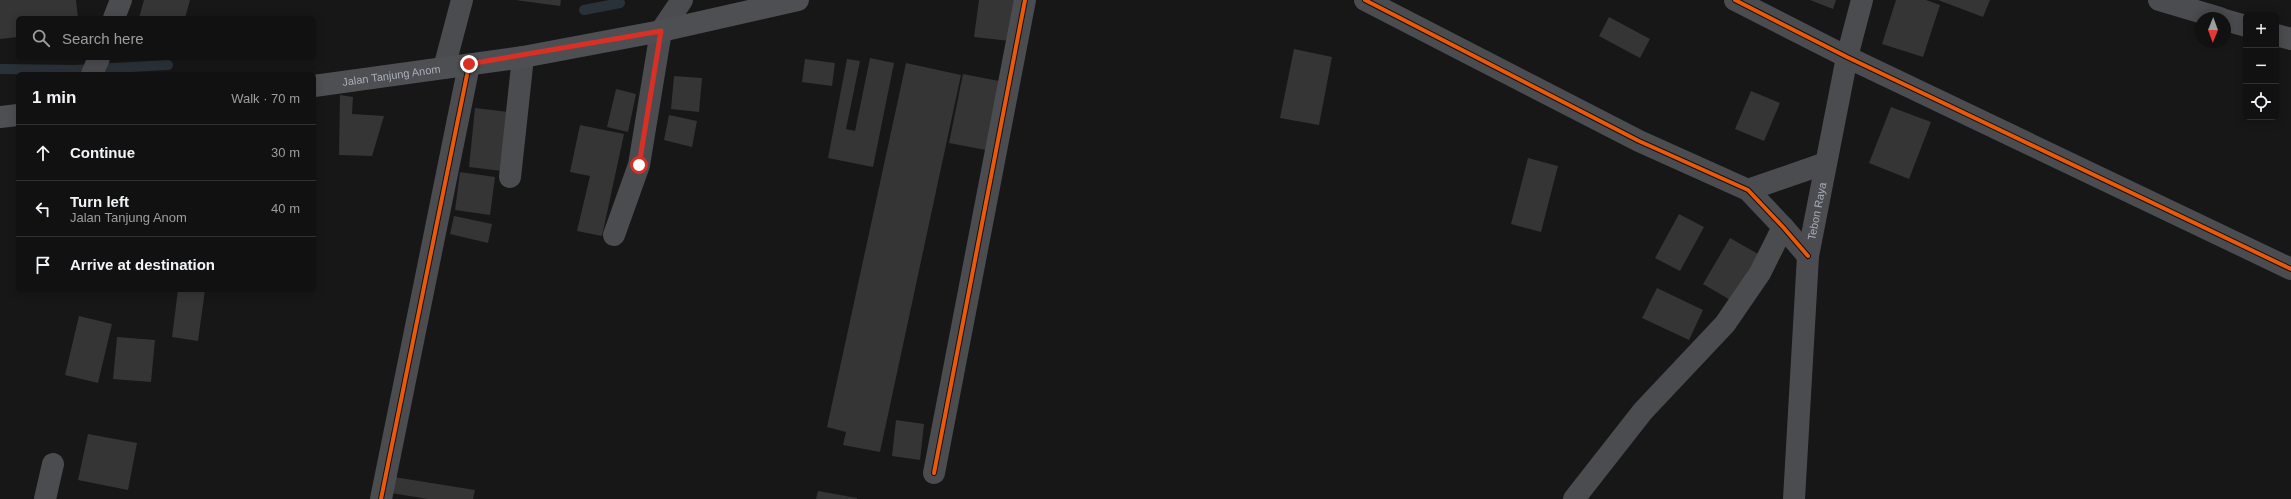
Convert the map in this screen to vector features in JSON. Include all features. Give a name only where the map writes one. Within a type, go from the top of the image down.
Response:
[{"type":"main road","name":"Jalan Tanjung Anom","points":[[316,86],[523,57],[661,31],[798,0]]},
{"type":"main road","points":[[0,117],[16,115]]},
{"type":"street","points":[[115,16],[121,0]]},
{"type":"street","points":[[444,68],[462,0]]},
{"type":"street","points":[[614,235],[639,165],[661,31],[682,0]]},
{"type":"street","points":[[934,473],[1025,0]]},
{"type":"street","points":[[1365,0],[1639,141],[1748,190],[1783,226],[1808,256]]},
{"type":"street","points":[[1735,0],[1846,57],[2291,269]]},
{"type":"street","name":"Tebon Raya","points":[[1794,499],[1808,256],[1846,57],[1862,0]]},
{"type":"street","points":[[2159,0],[2200,12]]},
{"type":"street","points":[[2231,22],[2243,25]]},
{"type":"street","points":[[2279,36],[2291,39]]},
{"type":"street","points":[[510,177],[523,57]]},
{"type":"street","points":[[381,499],[469,64]]},
{"type":"street","points":[[1748,190],[1826,164]]},
{"type":"street","points":[[1574,499],[1643,411],[1725,324],[1760,273],[1783,226]]},
{"type":"street","points":[[45,499],[53,464]]},
{"type":"building","points":[[0,0],[76,0],[78,16],[16,16],[16,37],[0,39]]},
{"type":"building","points":[[144,0],[190,0],[186,16],[140,16]]},
{"type":"building","points":[[515,0],[561,0],[560,6]]},
{"type":"building","points":[[979,0],[1015,0],[1010,41],[974,37]]},
{"type":"building","points":[[1810,0],[1836,0],[1833,9]]},
{"type":"building","points":[[1896,0],[1926,0],[1940,5],[1923,57],[1882,44]]},
{"type":"building","points":[[1938,0],[1990,0],[1983,17]]},
{"type":"building","points":[[1609,17],[1650,39],[1640,58],[1599,36]]},
{"type":"building","points":[[1294,49],[1332,57],[1319,125],[1280,118]]},
{"type":"building","points":[[870,58],[894,63],[873,167],[828,158],[847,59],[860,61],[846,129],[855,131]]},
{"type":"building","points":[[805,59],[835,63],[832,86],[802,82]]},
{"type":"building","points":[[906,63],[961,75],[880,452],[843,445],[846,432],[827,427]]},
{"type":"building","points":[[963,74],[1004,82],[991,151],[949,143]]},
{"type":"building","points":[[674,76],[702,78],[699,112],[671,109]]},
{"type":"building","points":[[616,89],[636,94],[628,132],[607,127]]},
{"type":"building","points":[[1751,91],[1780,103],[1764,141],[1735,129]]},
{"type":"building","points":[[340,95],[353,97],[352,114],[384,116],[372,156],[339,155]]},
{"type":"building","points":[[1891,107],[1931,122],[1909,179],[1869,163]]},
{"type":"building","points":[[475,108],[509,112],[502,171],[469,167]]},
{"type":"building","points":[[669,115],[697,121],[692,147],[664,140]]},
{"type":"building","points":[[580,125],[624,134],[602,236],[577,231],[590,176],[570,172]]},
{"type":"building","points":[[1528,158],[1558,166],[1541,232],[1511,224]]},
{"type":"building","points":[[460,172],[495,177],[490,215],[455,210]]},
{"type":"building","points":[[1679,214],[1704,227],[1680,271],[1655,258]]},
{"type":"building","points":[[454,216],[492,224],[488,243],[450,234]]},
{"type":"building","points":[[1730,238],[1760,255],[1732,301],[1703,284]]},
{"type":"building","points":[[1657,288],[1703,310],[1689,340],[1642,318]]},
{"type":"building","points":[[178,292],[205,292],[198,341],[172,337]]},
{"type":"building","points":[[79,316],[112,324],[98,383],[65,375]]},
{"type":"building","points":[[117,337],[155,340],[151,382],[113,379]]},
{"type":"building","points":[[896,420],[924,424],[920,460],[892,456]]},
{"type":"building","points":[[88,434],[137,443],[128,490],[78,480]]},
{"type":"building","points":[[394,477],[475,490],[473,499],[428,499],[391,493]]},
{"type":"building","points":[[818,491],[857,498],[857,499],[816,499]]},
{"type":"waterway","points":[[584,10],[620,3]]},
{"type":"waterway","points":[[0,69],[76,70],[168,65]]},
{"type":"cycle path","points":[[934,473],[1025,0]]},
{"type":"cycle path","points":[[1365,0],[1639,141],[1748,190],[1808,256]]},
{"type":"cycle path","points":[[1735,0],[1847,57],[2291,269]]},
{"type":"cycle path","points":[[381,499],[469,65]]},
{"type":"route","points":[[469,64],[523,57],[661,31],[639,165]]}]
